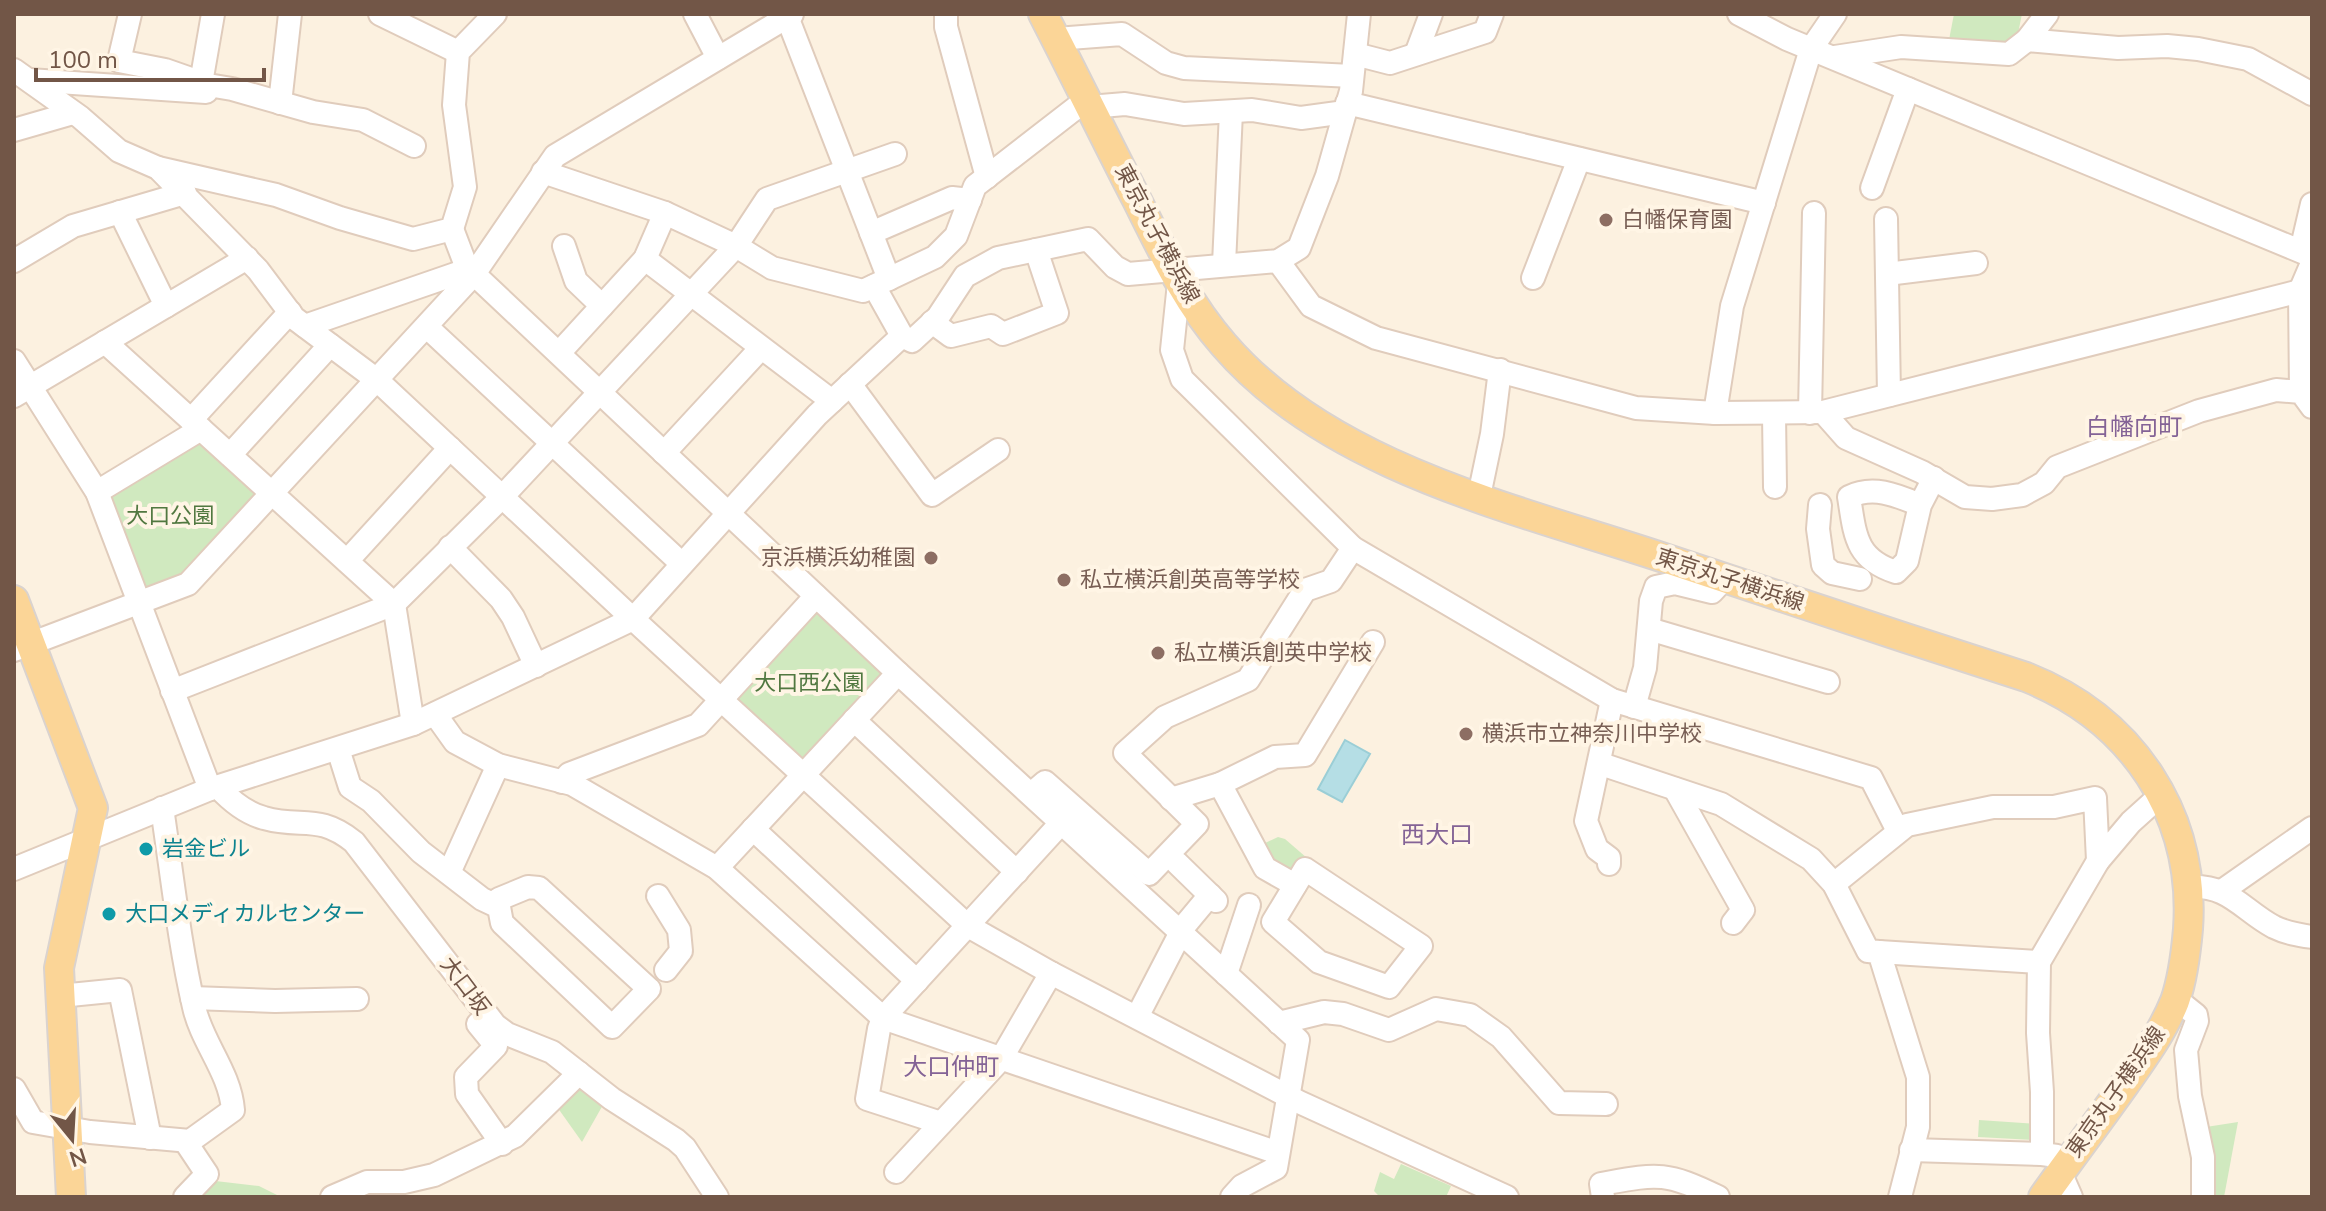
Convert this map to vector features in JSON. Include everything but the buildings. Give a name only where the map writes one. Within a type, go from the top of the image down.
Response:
[{"type":"main road","name":"東京丸子横浜線","points":[[1043,14],[1176,277],[1226,348],[1264,385],[1331,434],[1369,454],[1479,496],[2026,677],[2064,694],[2120,737],[2147,770],[2179,838],[2188,887],[2186,951],[2176,999],[2158,1035],[2043,1197]]},
{"type":"main road","points":[[14,600],[22,647],[93,808],[59,968],[71,1197]]},
{"type":"street","points":[[130,14],[119,61],[165,70],[204,84],[313,112],[363,120],[414,146]]},
{"type":"street","points":[[21,75],[205,93],[213,14]]},
{"type":"street","points":[[280,103],[290,14]]},
{"type":"street","points":[[380,14],[458,52]]},
{"type":"street","points":[[495,14],[458,52],[454,105],[465,187],[452,229],[465,263],[898,673],[1298,1040],[1276,1168],[1242,1186],[1232,1197]]},
{"type":"street","points":[[695,14],[718,58]]},
{"type":"street","points":[[946,14],[946,27],[987,177]]},
{"type":"street","points":[[22,647],[188,584],[427,327],[472,271],[555,156],[788,15],[871,233],[882,283],[902,336],[912,341],[932,322],[965,276],[998,258],[1088,239],[1115,267],[1128,274],[1176,277],[1224,264],[1278,261],[1299,248],[1327,176],[1346,108],[1359,14]]},
{"type":"street","points":[[1416,54],[1431,14]]},
{"type":"street","points":[[1056,39],[1122,34],[1166,63],[1184,68],[1390,63],[1485,32],[1492,14]]},
{"type":"street","points":[[1739,14],[1822,54],[2308,257]]},
{"type":"street","points":[[1715,413],[1732,306],[1764,203],[1835,14]]},
{"type":"street","points":[[2024,42],[2028,14]]},
{"type":"street","points":[[1822,54],[1901,47],[2009,54],[2024,42],[2047,14]]},
{"type":"street","points":[[2024,42],[2198,49],[2248,59],[2312,94]]},
{"type":"street","points":[[21,75],[119,151],[158,168],[276,195],[413,239],[452,229]]},
{"type":"street","points":[[1872,188],[1908,89]]},
{"type":"street","points":[[543,172],[665,213],[736,246],[772,268],[863,291],[935,257],[956,236],[975,186],[1088,104],[1125,104],[1184,114],[1252,110],[1301,118],[1346,108],[1764,203]]},
{"type":"street","points":[[1224,264],[1231,112]]},
{"type":"street","points":[[14,130],[73,113]]},
{"type":"street","points":[[172,691],[394,604],[502,497],[736,246],[767,199],[895,154]]},
{"type":"street","points":[[1533,278],[1579,159]]},
{"type":"street","points":[[158,168],[247,258],[298,319],[377,380],[968,926],[1051,973],[1287,1096],[1507,1197]]},
{"type":"street","points":[[14,261],[73,226],[185,193]]},
{"type":"street","points":[[871,233],[952,198],[970,200]]},
{"type":"street","points":[[1814,213],[1816,413],[1846,438],[1934,478],[1965,497],[1992,499],[2022,495],[2044,483],[2057,467],[2199,411],[2276,390],[2306,400],[2300,291],[2308,257],[2312,204]]},
{"type":"street","points":[[120,212],[166,306]]},
{"type":"street","points":[[559,353],[645,259],[665,213]]},
{"type":"street","points":[[1886,219],[1889,395]]},
{"type":"street","points":[[564,246],[576,281],[602,306]]},
{"type":"street","points":[[932,322],[951,336],[991,326],[1003,334],[1057,313],[1036,250]]},
{"type":"street","points":[[22,391],[247,258]]},
{"type":"street","points":[[645,259],[832,401]]},
{"type":"street","points":[[1278,261],[1311,306],[1376,338],[1636,408],[1715,413],[1816,413],[2300,291]]},
{"type":"street","points":[[1887,274],[1976,263]]},
{"type":"street","points":[[97,492],[196,425],[298,319],[472,271]]},
{"type":"street","points":[[1176,277],[1172,350],[1182,379],[1353,548],[1612,700],[1871,778],[1898,831]]},
{"type":"street","points":[[427,327],[682,564]]},
{"type":"street","points":[[14,869],[214,788],[413,724],[633,619],[832,401],[902,336]]},
{"type":"street","points":[[105,342],[394,604],[413,724]]},
{"type":"street","points":[[230,455],[330,345]]},
{"type":"street","points":[[664,453],[761,348]]},
{"type":"street","points":[[14,361],[22,391],[97,492],[172,691],[214,788]]},
{"type":"street","points":[[1479,496],[1492,434],[1500,370]]},
{"type":"street","points":[[850,384],[932,495],[998,450]]},
{"type":"street","points":[[1774,414],[1775,487]]},
{"type":"street","points":[[347,561],[450,448]]},
{"type":"street","points":[[1920,505],[1934,478]]},
{"type":"street","points":[[1820,505],[1818,529],[1823,565],[1832,573],[1860,579]]},
{"type":"street","points":[[450,547],[501,599],[536,666]]},
{"type":"street","points":[[1031,794],[1045,782],[1149,874],[1197,824],[1125,753],[1165,717],[1248,680],[1305,590],[1331,581],[1353,548]]},
{"type":"street","points":[[1634,707],[1645,668],[1651,601],[1656,587],[1675,583],[1712,592],[1725,578]]},
{"type":"street","points":[[562,782],[569,774],[698,725],[816,596]]},
{"type":"street","points":[[1649,629],[1828,682]]},
{"type":"street","points":[[1171,799],[1220,784],[1275,757],[1305,755],[1373,642]]},
{"type":"street","points":[[717,868],[898,673]]},
{"type":"street","points":[[1609,864],[1609,858],[1597,849],[1586,821],[1601,764],[1612,700]]},
{"type":"street","points":[[435,714],[455,742],[498,765],[572,784],[717,868],[883,1018],[1278,1153]]},
{"type":"street","points":[[854,720],[1017,872]]},
{"type":"street","points":[[338,749],[350,787],[371,801],[421,852],[482,899],[499,907]]},
{"type":"street","points":[[1601,764],[1721,804],[1811,859],[1834,884],[1868,951],[2039,962]]},
{"type":"street","points":[[449,873],[498,765]]},
{"type":"street","points":[[1220,784],[1265,868],[1295,885]]},
{"type":"street","name":"大口坂","points":[[214,788],[234,804],[261,818],[317,823],[342,832],[354,842],[495,1025],[507,1034],[552,1052],[612,1099],[676,1140],[685,1148],[717,1197]]},
{"type":"street","points":[[1675,789],[1743,910],[1733,923]]},
{"type":"street","points":[[1911,1150],[2058,1174],[2042,1092],[2038,1033],[2039,962],[2098,861],[2131,822],[2161,795]]},
{"type":"street","points":[[1834,884],[1907,825],[1993,807],[2054,807],[2095,798],[2098,861]]},
{"type":"street","points":[[16,1097],[33,1122],[185,1141],[204,1133],[233,1110],[232,1097],[194,1011],[162,808]]},
{"type":"street","points":[[941,1123],[867,1099],[883,1018],[1062,822]]},
{"type":"street","points":[[2222,891],[2312,828]]},
{"type":"street","points":[[753,829],[917,981]]},
{"type":"street","points":[[1144,898],[1201,838]]},
{"type":"street","points":[[1137,1017],[1180,931],[1213,898],[1177,863]]},
{"type":"street","points":[[1305,869],[1421,946],[1389,987],[1319,962],[1273,922],[1295,885],[1305,869]]},
{"type":"street","points":[[2188,887],[2206,886],[2222,891],[2275,927],[2312,937]]},
{"type":"street","points":[[528,887],[539,888],[649,989],[612,1027],[502,923],[499,907],[499,899],[528,887]]},
{"type":"street","points":[[658,896],[679,930],[681,951],[666,970]]},
{"type":"street","points":[[1226,974],[1249,905]]},
{"type":"street","points":[[1879,952],[1918,1077],[1918,1127],[1900,1197]]},
{"type":"street","points":[[445,960],[436,968],[496,1046],[466,1077],[466,1086],[467,1094],[502,1144]]},
{"type":"street","points":[[896,1172],[1001,1059],[1051,973]]},
{"type":"street","points":[[60,996],[120,990],[150,1138]]},
{"type":"street","points":[[192,998],[275,1001],[357,999]]},
{"type":"street","points":[[2176,999],[2196,1015],[2197,1021],[2186,1050],[2190,1096],[2203,1157],[2203,1197]]},
{"type":"street","points":[[1279,1023],[1324,1012],[1343,1014],[1389,1030],[1436,1009],[1470,1015],[1501,1037],[1559,1103],[1606,1104]]},
{"type":"street","points":[[332,1197],[367,1182],[404,1182],[434,1175],[502,1144],[515,1136],[579,1073]]},
{"type":"street","points":[[185,1141],[207,1174],[185,1197]]},
{"type":"street","points":[[1603,1197],[1601,1184],[1656,1175],[1684,1180],[1718,1197]]},
{"type":"green space","points":[[1954,14],[2022,14],[2016,43],[1948,45]]},
{"type":"green space","name":"大口公園","points":[[198,440],[259,495],[181,577],[142,590],[107,495]]},
{"type":"green space","name":"大口西公園","points":[[818,604],[886,669],[803,759],[733,697]]},
{"type":"green space","points":[[1278,837],[1285,839],[1307,858],[1297,872],[1291,874],[1271,862],[1263,844]]},
{"type":"green space","points":[[581,1084],[604,1103],[582,1142],[555,1104]]},
{"type":"green space","points":[[1979,1120],[2036,1124],[2035,1140],[1978,1137]]},
{"type":"green space","points":[[2238,1122],[2224,1197],[2212,1197],[2206,1127]]},
{"type":"green space","points":[[1401,1164],[1451,1186],[1446,1197],[1380,1197],[1374,1191],[1380,1172],[1394,1179]]},
{"type":"green space","points":[[207,1180],[259,1186],[281,1197],[191,1197]]},
{"type":"water","points":[[1345,740],[1370,754],[1342,802],[1318,789]]},
{"type":"place","name":"白幡保育園","points":[[1606,220]]},
{"type":"place","name":"京浜横浜幼稚園","points":[[931,558]]},
{"type":"place","name":"私立横浜創英高等学校","points":[[1064,580]]},
{"type":"place","name":"私立横浜創英中学校","points":[[1158,653]]},
{"type":"place","name":"横浜市立神奈川中学校","points":[[1466,734]]},
{"type":"place","name":"岩金ビル","points":[[146,849]]},
{"type":"place","name":"大口メディカルセンター","points":[[109,914]]},
{"type":"district","name":"白幡向町","points":[[2134,427]]},
{"type":"district","name":"西大口","points":[[1437,835]]},
{"type":"district","name":"大口仲町","points":[[951,1067]]}]
